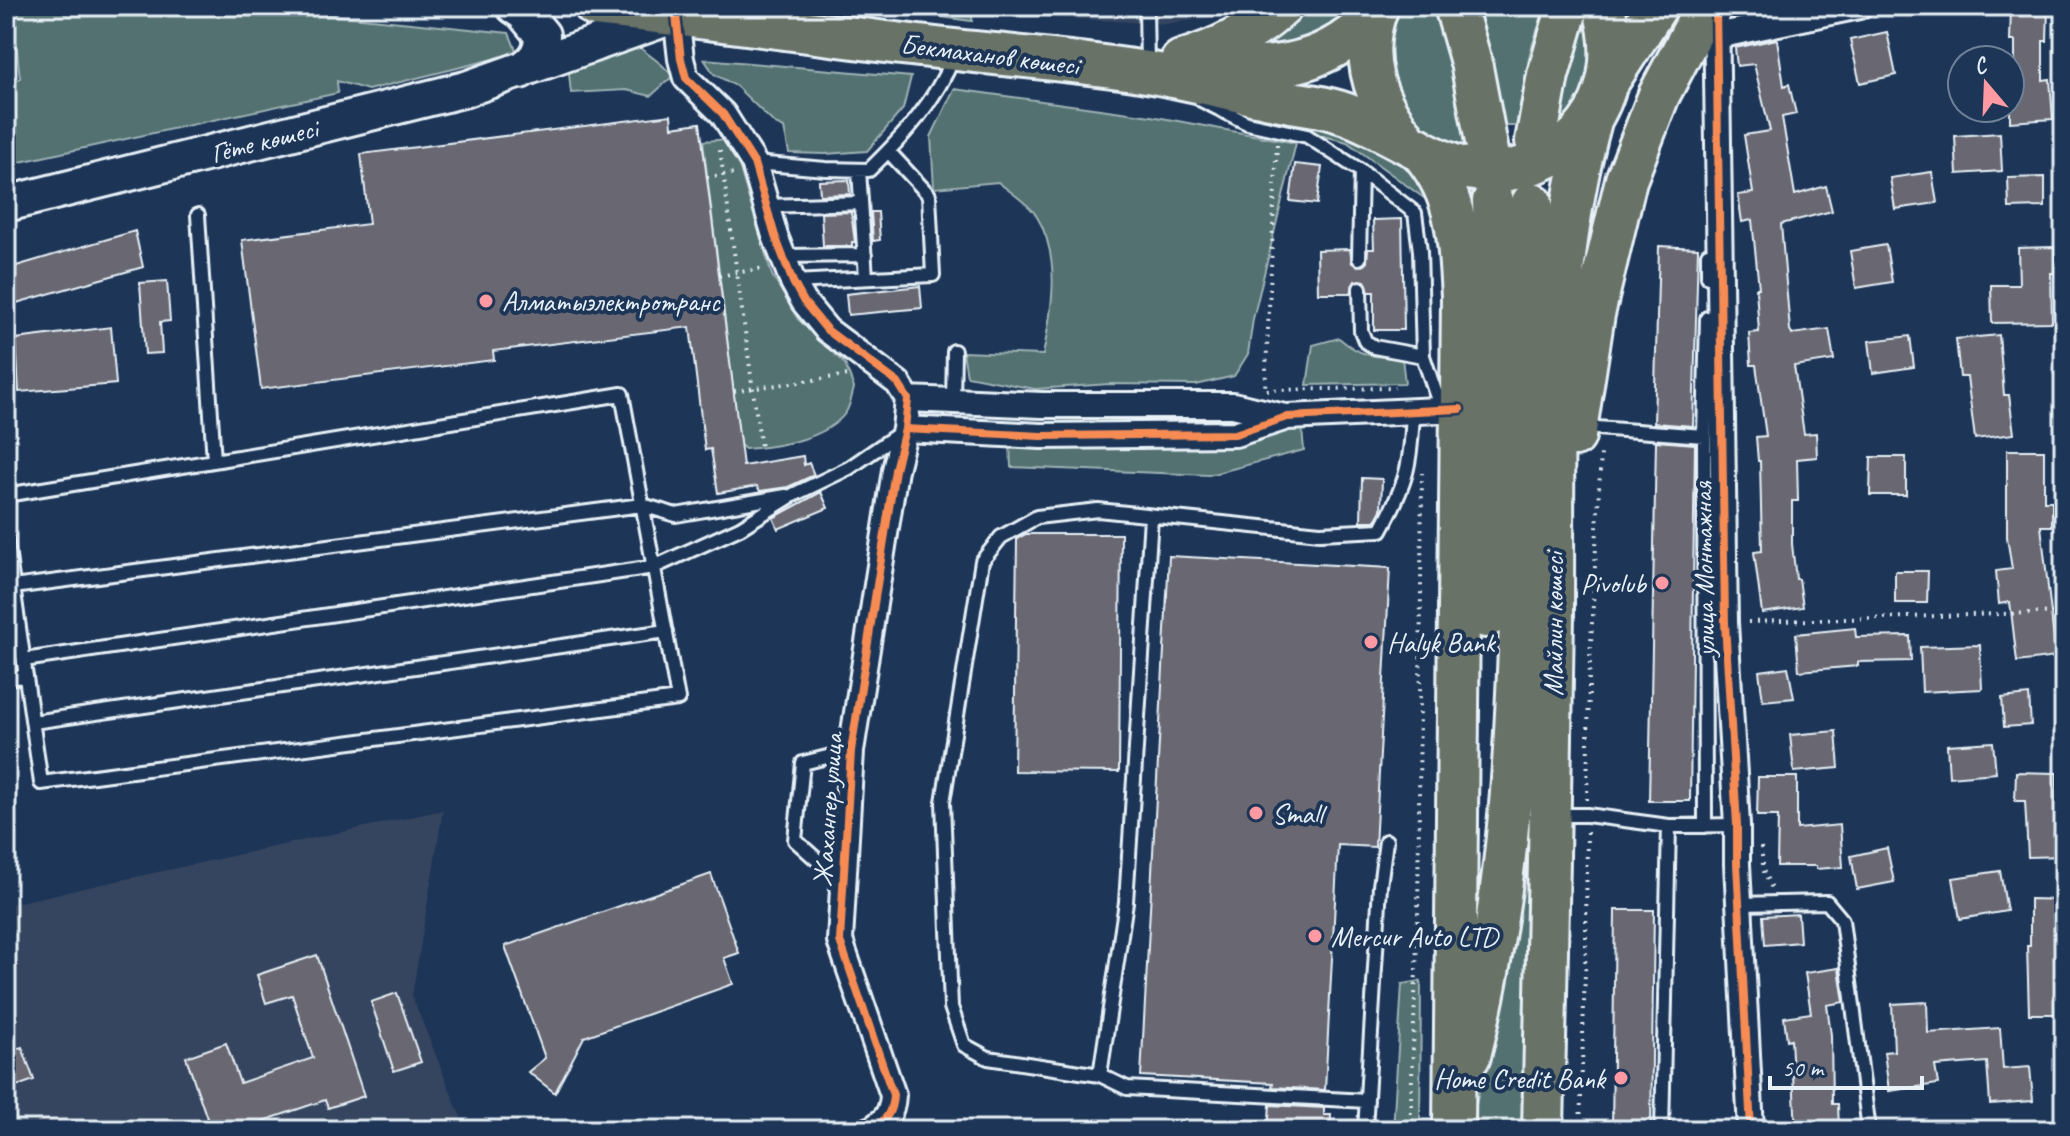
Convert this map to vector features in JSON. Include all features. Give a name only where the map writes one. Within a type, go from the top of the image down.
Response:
[{"type":"main road","points":[[514,6],[542,35],[539,55],[520,71]]},
{"type":"main road","name":"Бекмаханов көшесі","points":[[595,6],[1147,72],[1359,117],[1442,162],[1465,169],[1501,171],[1537,163],[1567,146],[1591,121]]},
{"type":"main road","points":[[1147,72],[1212,52],[1248,32],[1282,6]]},
{"type":"main road","points":[[1455,6],[1471,62],[1488,152]]},
{"type":"main road","points":[[1536,141],[1548,75],[1568,6]]},
{"type":"main road","points":[[1603,6],[1611,37],[1610,79]]},
{"type":"main road","points":[[1591,121],[1610,79],[1657,6]]},
{"type":"main road","points":[[1376,10],[1370,42],[1370,69],[1387,118],[1441,180],[1457,223],[1462,296],[1445,402],[1454,1126]]},
{"type":"main road","name":"Бекмаханов көшесі","points":[[1147,72],[1283,66],[1310,59],[1352,38],[1376,10]]},
{"type":"main road","name":"Гёте көшесі","points":[[6,204],[451,93],[676,15]]},
{"type":"main road","points":[[1569,815],[1594,314],[1626,180],[1659,95],[1711,21]]},
{"type":"main road","name":"Майлин көшесі","points":[[1543,1130],[1569,815],[1554,381],[1562,279],[1591,121]]},
{"type":"main road","points":[[1454,1126],[1475,881],[1483,741],[1495,277],[1512,202]]},
{"type":"street","name":"улица Монтажная","points":[[1716,6],[1711,21],[1720,220],[1714,468],[1737,825],[1751,1130]]},
{"type":"street","points":[[1711,21],[1859,6]]},
{"type":"street","points":[[676,15],[686,78],[728,122],[766,206],[777,262],[827,330],[898,383],[908,399],[1042,405],[1233,405],[1287,417]]},
{"type":"street","name":"Жахангер улица","points":[[870,1130],[883,1123],[892,1110],[893,1095],[840,941],[843,870],[851,751],[908,399]]},
{"type":"street","points":[[905,429],[1041,436],[1235,434],[1287,417],[1413,410],[1445,402]]},
{"type":"lane","points":[[1146,6],[1147,72],[1247,123],[1307,136],[1361,171],[1415,213],[1420,251],[1423,356],[1445,402]]},
{"type":"lane","points":[[748,167],[869,170],[907,132],[943,83],[957,49]]},
{"type":"lane","points":[[793,282],[933,275],[929,195],[888,151]]},
{"type":"lane","points":[[859,170],[866,278]]},
{"type":"lane","points":[[1359,258],[1361,171]]},
{"type":"lane","points":[[766,206],[861,203]]},
{"type":"lane","points":[[198,215],[214,461]]},
{"type":"lane","points":[[1708,277],[1709,231],[1720,220]]},
{"type":"lane","points":[[777,262],[865,255]]},
{"type":"lane","points":[[1360,288],[1361,331],[1365,341],[1374,347],[1423,356]]},
{"type":"lane","points":[[1705,826],[1714,468],[1704,436],[1707,318]]},
{"type":"lane","points":[[953,401],[954,351]]},
{"type":"lane","points":[[6,495],[622,394],[678,699],[41,783],[6,536]]},
{"type":"lane","points":[[1367,1101],[1127,1088],[1100,1075],[988,1058],[964,1045],[951,1007],[943,802],[982,561],[1001,537],[1037,517],[1098,510],[1320,533],[1381,530],[1401,492],[1411,458],[1413,410]]},
{"type":"lane","points":[[1589,428],[1704,436]]},
{"type":"lane","points":[[24,660],[654,567],[740,528],[793,495],[849,468],[905,429]]},
{"type":"lane","points":[[13,587],[642,505],[676,515],[793,495]]},
{"type":"lane","points":[[1100,1075],[1126,902],[1151,517]]},
{"type":"lane","points":[[33,722],[666,631]]},
{"type":"lane","points":[[6,637],[20,635]]},
{"type":"lane","points":[[6,678],[26,676]]},
{"type":"lane","points":[[843,870],[825,867],[795,840],[803,763],[851,751]]},
{"type":"lane","points":[[1569,815],[1669,826],[1737,825]]},
{"type":"lane","points":[[1662,1130],[1669,826]]},
{"type":"lane","points":[[1365,1130],[1380,886],[1386,841]]},
{"type":"lane","points":[[1740,904],[1827,902],[1842,920],[1869,1130]]},
{"type":"path","points":[[728,122],[718,140],[761,448]]},
{"type":"path","points":[[1278,130],[1265,390],[1445,402]]},
{"type":"path","points":[[707,177],[748,167]]},
{"type":"path","points":[[719,276],[777,262]]},
{"type":"path","points":[[734,391],[849,375]]},
{"type":"path","points":[[1580,1130],[1586,940],[1569,815],[1589,680],[1589,428]]},
{"type":"path","points":[[1410,1130],[1418,916],[1424,478],[1420,467],[1411,458]]},
{"type":"path","points":[[1725,623],[2064,612]]},
{"type":"shaded area","points":[[990,6],[1236,6],[1206,18],[1166,24],[990,14]]},
{"type":"shaded area","points":[[443,810],[412,996],[466,1130],[6,1130],[6,905]]},
{"type":"green space","points":[[6,6],[242,6],[509,33],[516,50],[510,55],[368,90],[337,81],[338,93],[6,165],[6,88],[20,78],[16,43],[6,42]]},
{"type":"green space","points":[[858,6],[973,6],[972,21]]},
{"type":"green space","points":[[1294,6],[1351,6],[1339,21],[1309,40],[1273,50],[1219,58]]},
{"type":"green space","points":[[1402,6],[1437,6],[1457,73],[1469,150],[1442,140],[1423,127],[1401,97],[1395,80],[1392,43]]},
{"type":"green space","points":[[1476,6],[1545,6],[1530,53],[1516,126],[1505,126]]},
{"type":"green space","points":[[1581,8],[1590,40],[1588,71],[1577,101],[1557,127]]},
{"type":"green space","points":[[639,47],[673,76],[651,96],[626,90],[571,93],[569,74],[572,64],[602,53]]},
{"type":"green space","points":[[704,59],[911,77],[903,109],[867,151],[789,153],[784,128],[775,124],[736,86],[714,74]]},
{"type":"green space","points":[[954,89],[1151,116],[1296,143],[1253,319],[1248,354],[1234,376],[1196,385],[1110,384],[1035,389],[967,376],[963,352],[1043,355],[1053,284],[1044,231],[1036,215],[1024,202],[998,182],[934,188],[931,137]]},
{"type":"green space","points":[[1228,112],[1348,128],[1407,161],[1437,194],[1444,258],[1428,201],[1347,142]]},
{"type":"green space","points":[[731,139],[772,275],[798,319],[845,364],[854,388],[846,412],[826,429],[785,444],[745,449],[740,445],[703,141]]},
{"type":"green space","points":[[1339,338],[1368,355],[1402,358],[1405,383],[1307,385],[1313,345]]},
{"type":"green space","points":[[1213,413],[1199,427],[1058,430],[1056,415]]},
{"type":"green space","points":[[1282,427],[1302,429],[1304,450],[1209,475],[1011,467],[1010,443]]},
{"type":"green space","points":[[1527,841],[1531,938],[1528,1130],[1474,1130],[1476,1105]]},
{"type":"green space","points":[[1421,981],[1420,1130],[1393,1130],[1402,984]]},
{"type":"building","points":[[2011,6],[2048,6],[2047,41],[2043,41],[2043,80],[2050,79],[2053,119],[2026,121],[2026,44],[2010,41]]},
{"type":"building","points":[[1887,32],[1896,75],[1860,83],[1850,40]]},
{"type":"building","points":[[1777,39],[1784,86],[1789,84],[1796,114],[1782,117],[1795,195],[1826,186],[1832,211],[1781,224],[1790,330],[1792,334],[1829,329],[1834,360],[1794,366],[1804,434],[1816,433],[1817,457],[1797,459],[1798,501],[1792,501],[1792,544],[1803,607],[1762,613],[1754,552],[1762,551],[1760,461],[1756,437],[1766,436],[1756,365],[1751,365],[1749,333],[1759,332],[1756,288],[1759,288],[1752,220],[1742,222],[1738,195],[1753,193],[1744,135],[1770,131],[1754,64],[1737,66],[1735,48]]},
{"type":"building","name":"Алматыэлектротранс","points":[[671,115],[672,127],[700,123],[743,466],[803,456],[804,465],[809,463],[814,475],[788,487],[760,491],[757,486],[718,493],[711,449],[705,450],[690,327],[493,351],[494,360],[261,389],[242,240],[369,224],[361,154]]},
{"type":"building","points":[[2000,133],[2002,171],[1957,174],[1955,136]]},
{"type":"building","points":[[1295,164],[1322,167],[1317,204],[1290,201]]},
{"type":"building","points":[[1932,172],[1937,203],[1895,209],[1890,178]]},
{"type":"building","points":[[2045,177],[2045,207],[2009,208],[2008,178]]},
{"type":"building","points":[[849,180],[850,194],[820,195],[819,181]]},
{"type":"building","points":[[851,212],[855,242],[852,246],[823,246],[821,213]]},
{"type":"building","points":[[871,212],[878,212],[880,240],[873,241]]},
{"type":"building","points":[[1402,219],[1404,330],[1374,330],[1374,292],[1369,292],[1365,281],[1355,281],[1351,293],[1318,293],[1317,250],[1350,249],[1352,263],[1363,266],[1367,262],[1368,249],[1374,249],[1373,220]]},
{"type":"building","points":[[135,231],[143,267],[6,306],[6,269]]},
{"type":"building","points":[[1886,245],[1892,282],[1856,288],[1850,251]]},
{"type":"building","points":[[1659,246],[1698,248],[1693,426],[1654,423]]},
{"type":"building","points":[[2055,247],[2055,273],[2051,273],[2052,322],[1992,323],[1991,285],[2019,285],[2018,248]]},
{"type":"building","points":[[167,281],[170,321],[160,322],[162,353],[145,354],[140,283]]},
{"type":"building","points":[[920,286],[922,308],[848,315],[846,294]]},
{"type":"building","points":[[111,327],[116,384],[19,392],[16,339]]},
{"type":"building","points":[[1999,335],[2004,395],[2009,395],[2014,434],[1975,439],[1967,377],[1960,377],[1956,339]]},
{"type":"building","points":[[1910,336],[1914,367],[1873,373],[1869,341]]},
{"type":"building","points":[[1656,441],[1695,444],[1690,801],[1649,801]]},
{"type":"building","points":[[2007,450],[2044,450],[2044,501],[2052,501],[2052,526],[2041,526],[2056,657],[2017,662],[2010,602],[1999,604],[1996,571],[2012,569],[2007,537]]},
{"type":"building","points":[[1871,457],[1906,457],[1906,495],[1870,495]]},
{"type":"building","points":[[1362,478],[1382,479],[1381,510],[1375,521],[1361,521]]},
{"type":"building","points":[[821,492],[828,508],[778,529],[773,518]]},
{"type":"building","points":[[1026,534],[1121,534],[1119,772],[1014,771],[1017,539]]},
{"type":"building","points":[[1169,556],[1390,568],[1375,847],[1338,845],[1325,1090],[1272,1087],[1273,1083],[1141,1076]]},
{"type":"building","points":[[1895,571],[1928,571],[1927,603],[1895,603]]},
{"type":"building","points":[[1855,628],[1856,637],[1910,636],[1911,661],[1858,662],[1858,666],[1799,671],[1796,634]]},
{"type":"building","points":[[1980,645],[1982,689],[1922,692],[1920,647]]},
{"type":"building","points":[[1788,667],[1794,698],[1763,701],[1759,671]]},
{"type":"building","points":[[2029,695],[2031,725],[2004,727],[2002,698]]},
{"type":"building","points":[[1836,731],[1839,768],[1794,772],[1790,735]]},
{"type":"building","points":[[1993,742],[1996,773],[1949,777],[1947,745]]},
{"type":"building","points":[[2016,772],[2057,773],[2056,820],[2064,819],[2064,856],[2028,857],[2025,801],[2015,801]]},
{"type":"building","points":[[1758,777],[1797,777],[1797,829],[1840,825],[1843,867],[1816,869],[1816,866],[1777,866],[1778,816],[1757,816]]},
{"type":"building","points":[[1887,848],[1894,882],[1857,889],[1851,856]]},
{"type":"building","points":[[2000,871],[2007,911],[1960,919],[1953,878]]},
{"type":"building","points":[[711,874],[739,953],[724,958],[733,984],[584,1037],[555,1093],[528,1072],[545,1058],[505,946]]},
{"type":"building","points":[[2030,899],[2064,900],[2064,1014],[2029,1014],[2027,946],[2030,946]]},
{"type":"building","points":[[1615,910],[1654,910],[1651,1130],[1612,1130]]},
{"type":"building","points":[[1798,914],[1800,942],[1765,945],[1763,916]]},
{"type":"building","points":[[317,955],[364,1096],[328,1108],[325,1100],[251,1125],[253,1130],[211,1130],[186,1057],[226,1043],[240,1083],[313,1058],[292,995],[266,1003],[257,975]]},
{"type":"building","points":[[1839,968],[1844,1002],[1827,1005],[1831,1035],[1832,1104],[1838,1104],[1839,1130],[1796,1130],[1791,1039],[1787,1040],[1784,1017],[1811,1013],[1805,973]]},
{"type":"building","points":[[397,993],[421,1062],[394,1071],[371,1002]]},
{"type":"building","points":[[1927,1002],[1928,1033],[2000,1028],[2003,1069],[2030,1067],[2033,1101],[1990,1104],[1987,1062],[1935,1066],[1938,1084],[1889,1091],[1884,1052],[1894,1051],[1892,1004]]},
{"type":"building","points":[[22,1047],[34,1080],[6,1090],[6,1052]]},
{"type":"building","points":[[1270,1105],[1324,1108],[1324,1115],[1331,1115],[1330,1130],[1268,1130]]},
{"type":"cycle path","points":[[1716,6],[1725,623],[1751,1130]]},
{"type":"cycle path","points":[[676,15],[686,78],[723,114],[754,163],[775,236],[804,302],[827,330],[898,383],[908,399],[851,751],[840,941],[893,1095],[887,1116],[870,1130]]},
{"type":"cycle path","points":[[905,429],[1041,436],[1235,434],[1287,417],[1460,409]]},
{"type":"place","name":"Алматыэлектротранс","points":[[486,301]]},
{"type":"place","name":"Pivolub","points":[[1662,583]]},
{"type":"place","name":"Halyk Bank","points":[[1371,642]]},
{"type":"place","name":"Small","points":[[1256,813]]},
{"type":"place","name":"Mercur Auto LTD","points":[[1315,936]]},
{"type":"place","name":"Home Credit Bank","points":[[1621,1078]]}]
